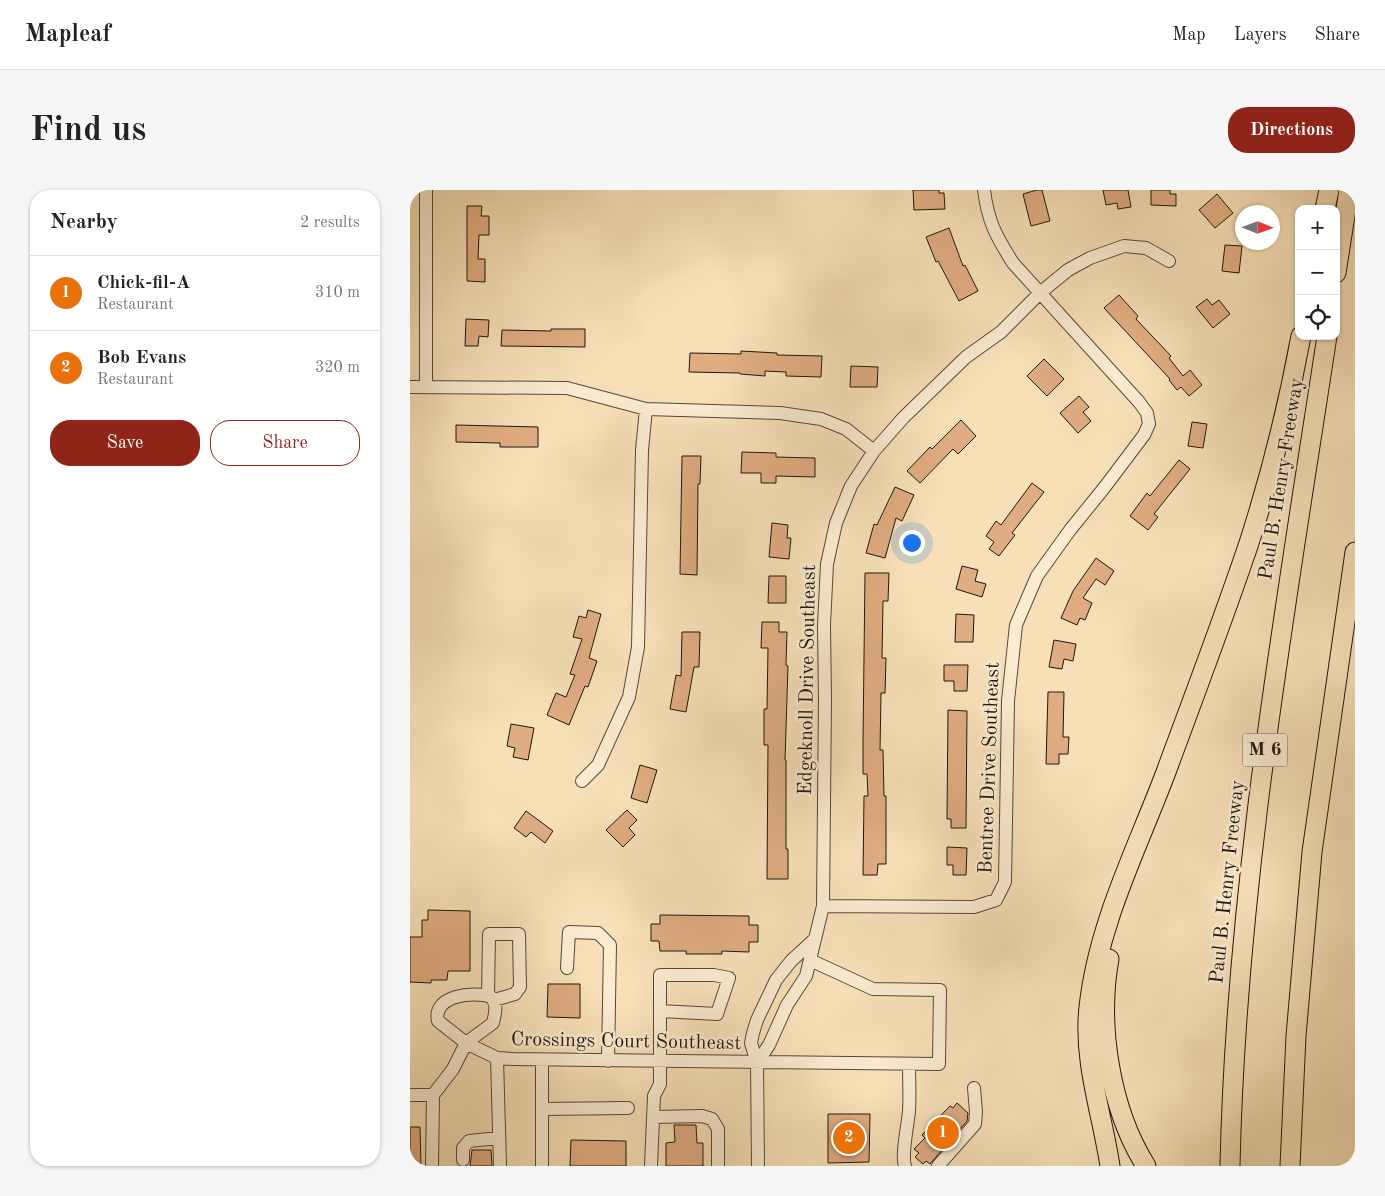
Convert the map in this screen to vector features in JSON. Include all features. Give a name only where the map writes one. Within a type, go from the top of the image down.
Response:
[{"type":"highway","points":[[1326,205],[1329,190]]},
{"type":"highway","points":[[1340,250],[1349,190]]},
{"type":"highway","points":[[1110,1166],[1089,1059],[1089,1009],[1097,963],[1108,919],[1146,826],[1249,542],[1280,433],[1300,340]]},
{"type":"highway","name":"Paul B. Henry Freeway","points":[[1230,1166],[1235,1040],[1255,822],[1326,340]]},
{"type":"highway","points":[[1290,1166],[1296,1036],[1312,852],[1355,552]]},
{"type":"highway","points":[[1146,826],[1112,947],[1106,975],[1105,999],[1107,1041],[1116,1096],[1134,1147],[1146,1166]]},
{"type":"street","points":[[426,190],[426,387]]},
{"type":"street","points":[[984,190],[987,213],[997,238],[1013,264],[1040,293]]},
{"type":"street","name":"Edgeknoll Drive Southeast","points":[[757,1063],[769,1045],[787,1005],[806,976],[823,906],[824,625],[828,564],[836,523],[851,486],[874,451],[904,418],[966,357],[1001,332],[1040,293],[1068,270],[1090,258],[1124,246],[1146,248],[1169,261]]},
{"type":"street","name":"Bentree Drive Southeast","points":[[823,906],[974,907],[996,900],[1005,882],[1008,701],[1016,625],[1037,576],[1070,530],[1144,436],[1149,424],[1147,413],[1040,293]]},
{"type":"street","points":[[410,387],[567,388],[646,409],[780,414],[821,419],[846,429],[874,451]]},
{"type":"street","points":[[582,781],[598,765],[629,697],[638,648],[642,450],[646,409]]},
{"type":"street","points":[[567,968],[569,932],[598,933],[610,945],[608,1061]]},
{"type":"street","points":[[432,1166],[433,1095],[453,1069],[466,1043],[493,1023],[496,1008],[491,998],[489,934],[519,934],[520,987],[515,994],[491,998],[466,994],[454,998],[439,1008],[436,1013],[438,1021],[466,1043]]},
{"type":"street","points":[[758,1166],[757,1063],[752,1038],[757,1020],[776,980],[791,961],[816,939]]},
{"type":"street","name":"Crossings Court Southeast","points":[[466,1043],[497,1058],[542,1060],[939,1064],[940,990],[873,989],[810,960]]},
{"type":"street","points":[[651,1166],[654,1096],[660,1084],[661,1061],[660,1011],[660,975],[714,975],[730,978],[717,1014],[660,1011]]},
{"type":"street","points":[[497,1058],[500,1166]]},
{"type":"street","points":[[542,1060],[542,1166]]},
{"type":"street","points":[[905,1166],[904,1152],[909,1108],[909,1064]]},
{"type":"street","points":[[938,1166],[975,1124],[974,1088]]},
{"type":"street","points":[[410,1095],[433,1095]]},
{"type":"street","points":[[542,1109],[628,1108]]},
{"type":"street","points":[[653,1117],[702,1116],[712,1119],[718,1129],[718,1166]]},
{"type":"street","points":[[463,1160],[463,1148],[468,1141],[499,1138]]},
{"type":"building","points":[[913,190],[939,190],[939,193],[944,193],[945,209],[914,210]]},
{"type":"building","points":[[1042,190],[1050,221],[1031,226],[1023,194]]},
{"type":"building","points":[[1103,190],[1128,190],[1131,207],[1118,209],[1117,203],[1106,205]]},
{"type":"building","points":[[1151,190],[1170,190],[1170,194],[1176,194],[1176,206],[1151,205]]},
{"type":"building","points":[[1217,194],[1233,213],[1215,228],[1199,210]]},
{"type":"building","points":[[467,206],[482,206],[481,216],[489,216],[489,235],[479,235],[478,259],[485,259],[485,282],[467,281]]},
{"type":"building","points":[[949,228],[963,266],[965,265],[978,291],[959,301],[938,261],[936,262],[926,237]]},
{"type":"building","points":[[1225,245],[1235,246],[1235,250],[1242,250],[1239,273],[1222,271]]},
{"type":"building","points":[[1119,295],[1138,316],[1136,319],[1171,356],[1169,358],[1183,376],[1190,370],[1202,385],[1189,396],[1181,387],[1177,390],[1170,379],[1104,308]]},
{"type":"building","points":[[1207,299],[1212,305],[1219,300],[1230,314],[1213,328],[1196,307]]},
{"type":"building","points":[[466,319],[489,320],[488,337],[479,336],[478,346],[465,346]]},
{"type":"building","points":[[551,329],[585,329],[585,347],[501,346],[502,330],[551,331]]},
{"type":"building","points":[[741,351],[777,353],[777,355],[822,356],[821,377],[786,376],[786,372],[765,371],[765,376],[740,373],[689,372],[690,353],[741,354]]},
{"type":"building","points":[[1044,359],[1064,379],[1047,396],[1027,376]]},
{"type":"building","points":[[851,366],[878,367],[877,387],[850,387]]},
{"type":"building","points":[[1079,396],[1089,407],[1083,412],[1091,421],[1078,433],[1060,413]]},
{"type":"building","points":[[961,420],[976,436],[958,454],[953,449],[920,483],[907,471],[930,447],[932,449]]},
{"type":"building","points":[[1192,422],[1207,424],[1203,448],[1188,446]]},
{"type":"building","points":[[456,425],[538,427],[538,447],[500,447],[500,443],[456,442]]},
{"type":"building","points":[[742,452],[776,453],[776,457],[815,458],[815,477],[776,476],[776,483],[761,483],[761,473],[741,473]]},
{"type":"building","points":[[682,456],[701,456],[700,484],[698,484],[697,575],[680,574]]},
{"type":"building","points":[[1179,460],[1190,469],[1154,514],[1158,517],[1148,530],[1130,516],[1147,493],[1150,496]]},
{"type":"building","points":[[1032,483],[1044,492],[1012,533],[1015,535],[999,556],[989,549],[994,542],[986,536],[996,521],[1001,525]]},
{"type":"building","points":[[895,487],[914,495],[902,521],[896,518],[885,558],[866,553],[874,524],[877,525]]},
{"type":"building","points":[[772,523],[788,525],[787,538],[791,538],[789,559],[769,557]]},
{"type":"building","points":[[1096,558],[1114,571],[1105,585],[1096,579],[1083,598],[1092,603],[1085,620],[1080,618],[1077,625],[1061,618],[1073,591]]},
{"type":"building","points":[[962,566],[978,570],[975,581],[986,584],[982,597],[956,589]]},
{"type":"building","points":[[865,573],[889,573],[888,601],[883,601],[882,658],[886,658],[885,693],[881,693],[880,750],[883,750],[884,796],[886,796],[886,864],[878,864],[877,875],[863,875],[864,796],[868,796],[867,774],[863,774]]},
{"type":"building","points":[[769,576],[786,576],[786,603],[768,603]]},
{"type":"building","points":[[588,610],[601,614],[589,658],[597,661],[588,687],[585,686],[569,725],[547,715],[556,693],[566,697],[575,675],[570,674],[582,639],[573,637],[579,616],[586,618]]},
{"type":"building","points":[[956,614],[974,615],[973,642],[955,642]]},
{"type":"building","points":[[762,622],[779,622],[779,632],[787,632],[786,665],[788,666],[785,760],[788,879],[767,879],[768,745],[764,745],[764,709],[767,709],[768,648],[761,648]]},
{"type":"building","points":[[682,632],[700,632],[699,667],[694,667],[686,712],[670,709],[676,675],[681,676]]},
{"type":"building","points":[[1054,640],[1076,644],[1073,661],[1064,659],[1062,669],[1049,667]]},
{"type":"building","points":[[944,665],[968,665],[967,691],[954,691],[954,681],[944,681]]},
{"type":"building","points":[[1048,692],[1064,692],[1063,737],[1069,737],[1068,754],[1059,754],[1059,764],[1046,764]]},
{"type":"building","points":[[948,710],[967,711],[966,828],[951,828],[951,819],[947,819]]},
{"type":"building","points":[[511,724],[534,728],[528,760],[513,757],[515,748],[507,746]]},
{"type":"building","points":[[640,765],[657,770],[647,803],[631,798]]},
{"type":"building","points":[[627,810],[637,820],[629,828],[635,835],[623,847],[606,830]]},
{"type":"building","points":[[526,811],[553,831],[545,843],[531,832],[526,837],[514,828]]},
{"type":"building","points":[[947,847],[967,848],[966,875],[953,875],[953,865],[947,865]]},
{"type":"building","points":[[428,910],[470,911],[470,971],[448,971],[447,980],[431,980],[431,983],[410,982],[410,937],[422,937],[422,920],[428,920]]},
{"type":"building","points":[[660,915],[749,916],[749,925],[758,925],[758,942],[749,942],[749,952],[722,951],[722,954],[686,954],[686,951],[660,951],[659,941],[651,941],[651,924],[660,924]]},
{"type":"building","points":[[548,984],[580,984],[580,1018],[547,1017]]},
{"type":"building","points":[[957,1103],[968,1113],[967,1121],[930,1164],[926,1161],[923,1164],[915,1157],[919,1153],[914,1149],[925,1138],[922,1135],[950,1106],[953,1108]]},
{"type":"building","points":[[828,1114],[870,1114],[869,1162],[828,1163]]},
{"type":"building","points":[[674,1125],[696,1125],[697,1143],[703,1143],[703,1166],[666,1166],[666,1143],[675,1142]]},
{"type":"building","points":[[410,1127],[420,1127],[421,1166],[410,1166]]},
{"type":"building","points":[[571,1140],[626,1141],[626,1166],[570,1166]]},
{"type":"building","points":[[472,1150],[491,1150],[492,1166],[470,1166]]},
{"type":"place","name":"Chick-fil-A","points":[[943,1133]]},
{"type":"place","name":"Bob Evans","points":[[849,1138]]}]
